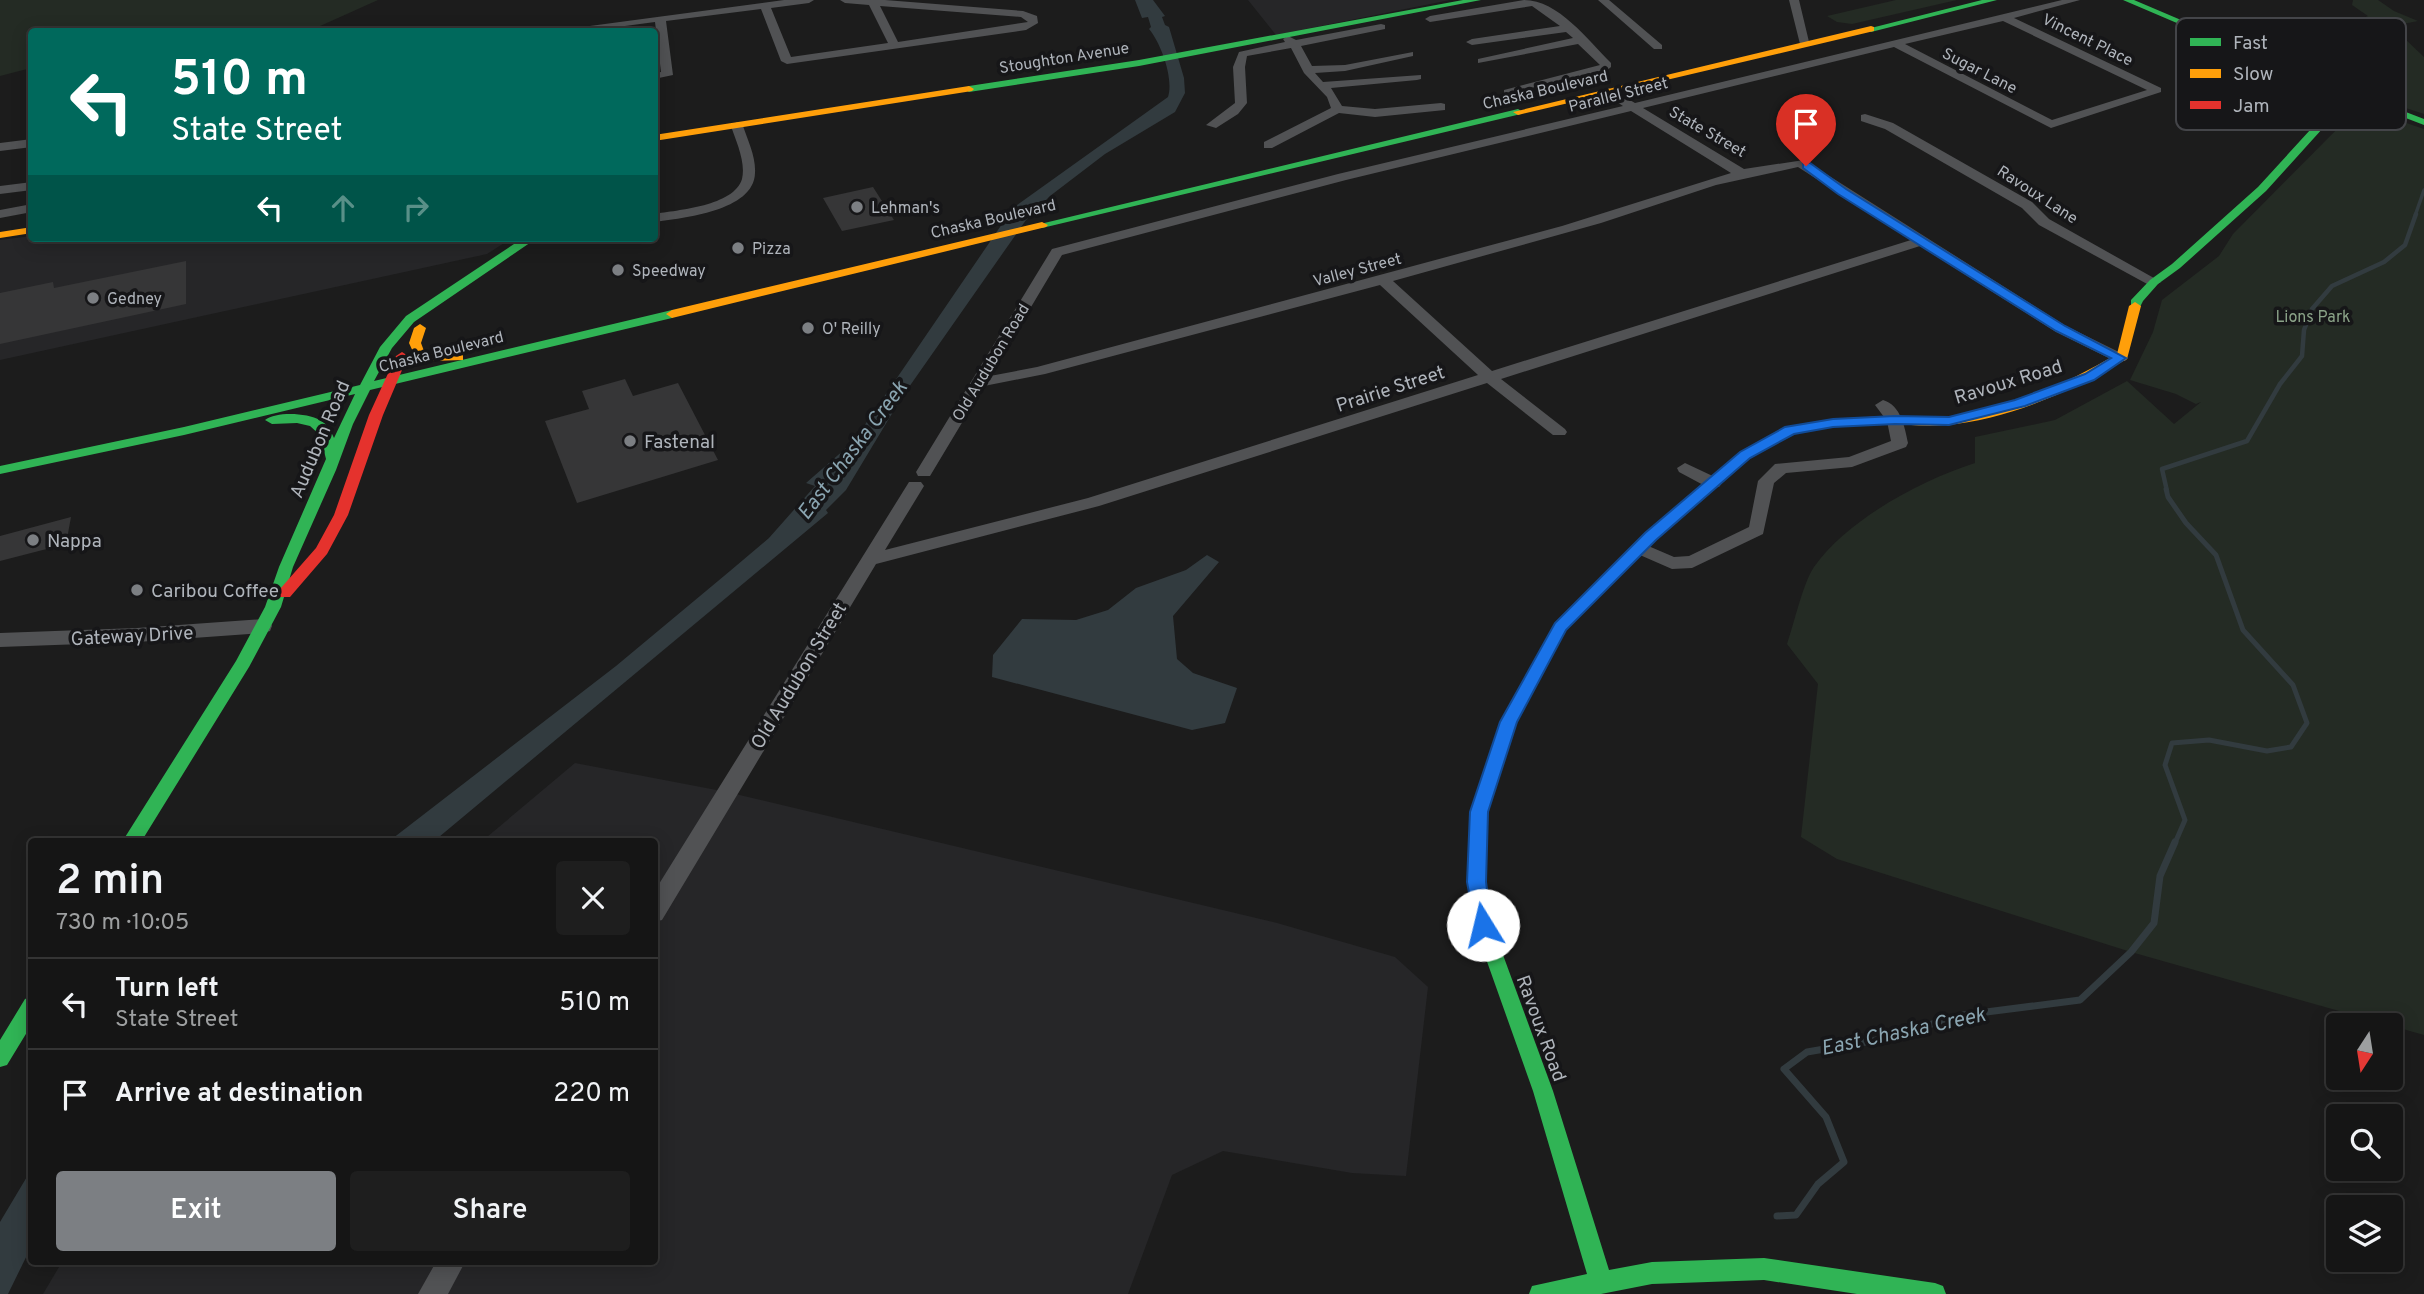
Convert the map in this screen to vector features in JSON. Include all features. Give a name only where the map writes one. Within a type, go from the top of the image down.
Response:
[{"type":"street","points":[[575,28],[810,0]]},
{"type":"street","points":[[765,5],[787,61],[1026,27],[1033,23],[1033,19],[1023,14],[845,0]]},
{"type":"street","name":"Stoughton Avenue","points":[[658,137],[1290,40],[1478,0]]},
{"type":"street","points":[[1603,0],[1658,47]]},
{"type":"street","points":[[1794,0],[1806,44]]},
{"type":"street","name":"Chaska Boulevard","points":[[0,470],[363,388],[1993,0]]},
{"type":"street","name":"Parallel Street","points":[[1057,252],[1170,221],[2075,0]]},
{"type":"street","points":[[2127,0],[2176,20]]},
{"type":"street","points":[[873,2],[895,46]]},
{"type":"street","points":[[1430,19],[1531,2],[1569,28],[1607,65],[1602,69],[1508,92]]},
{"type":"street","name":"Vincent Place","points":[[2004,17],[2157,90],[2052,124]]},
{"type":"street","points":[[658,76],[667,75],[660,18]]},
{"type":"street","points":[[1212,125],[1238,109],[1242,98],[1238,65],[1243,54],[1290,40],[1381,27]]},
{"type":"street","points":[[1472,42],[1569,28]]},
{"type":"street","points":[[1290,40],[1304,56],[1315,80],[1324,85],[1335,99],[1337,109]]},
{"type":"street","points":[[1482,61],[1580,40]]},
{"type":"street","name":"Sugar Lane","points":[[1894,43],[2052,124]]},
{"type":"street","points":[[1309,70],[1345,68],[1409,54]]},
{"type":"street","points":[[1324,85],[1417,77]]},
{"type":"street","name":"State Street","points":[[1609,92],[1740,172],[1800,163],[2061,329],[2120,358]]},
{"type":"street","points":[[1268,145],[1337,109],[1359,113],[1441,107]]},
{"type":"street","points":[[2406,116],[2424,122]]},
{"type":"street","name":"Ravoux Lane","points":[[1865,118],[1901,132],[2027,205],[2044,222],[2154,282]]},
{"type":"street","points":[[658,217],[703,209],[726,201],[742,191],[748,181],[749,170],[737,126]]},
{"type":"street","points":[[2120,358],[2137,300],[2262,188],[2316,130]]},
{"type":"street","points":[[0,147],[28,144]]},
{"type":"street","name":"Valley Street","points":[[979,382],[1002,380],[1040,371],[1383,280],[1620,214],[1740,172]]},
{"type":"street","points":[[0,190],[28,186]]},
{"type":"street","points":[[0,214],[28,209]]},
{"type":"street","points":[[0,234],[28,230]]},
{"type":"street","name":"Prairie Street","points":[[869,560],[1093,502],[1921,241]]},
{"type":"street","name":"Audubon Road","points":[[133,838],[273,607],[286,567],[363,388],[397,331],[410,318],[468,277],[525,242]]},
{"type":"street","name":"Old Audubon Road","points":[[869,560],[1057,252]]},
{"type":"street","points":[[1383,280],[1489,377],[1559,432]]},
{"type":"street","name":"Audubon Road","points":[[273,607],[322,551],[335,527],[354,485],[396,366],[432,305]]},
{"type":"street","points":[[420,328],[415,348],[419,353],[440,358],[557,341]]},
{"type":"street","name":"Ravoux Road","points":[[1601,1282],[1543,1091],[1483,925],[1476,882],[1479,812],[1508,722],[1560,627],[1639,548],[1745,455],[1790,430],[1833,423],[1949,421],[2020,403],[2089,377],[2120,358]]},
{"type":"street","points":[[1639,548],[1672,563],[1692,562],[1735,543],[1757,530],[1766,481],[1781,468],[1852,462],[1900,443],[1895,420],[1883,405]]},
{"type":"street","points":[[136,441],[214,433],[270,420],[300,419],[313,421],[327,431],[331,438],[333,460]]},
{"type":"street","points":[[1685,468],[1713,483]]},
{"type":"street","name":"Old Audubon Street","points":[[658,906],[869,560]]},
{"type":"street","name":"Gateway Drive","points":[[0,639],[22,641],[111,637],[263,626]]},
{"type":"street","points":[[0,1058],[28,1012]]},
{"type":"street","points":[[432,1294],[449,1265]]},
{"type":"street","points":[[1540,1294],[1652,1273],[1764,1269],[1935,1294]]},
{"type":"shaded area","points":[[1248,0],[1450,0],[1276,35]]},
{"type":"shaded area","points":[[28,236],[28,242],[506,242],[487,254],[0,360],[0,240]]},
{"type":"shaded area","points":[[575,763],[727,792],[1277,923],[1395,957],[1428,987],[1406,1176],[1352,1173],[1223,1151],[1172,1175],[1128,1294],[43,1294],[60,1265],[658,1265],[658,838],[486,838]]},
{"type":"green space","points":[[0,0],[378,0],[316,28],[28,28],[28,69],[0,76]]},
{"type":"green space","points":[[1896,0],[1957,0],[1852,24],[1837,22],[1827,16]]},
{"type":"green space","points":[[2353,0],[2378,0],[2394,11],[2418,21],[2406,23],[2406,18],[2364,18],[2368,16],[2352,5]]},
{"type":"green space","points":[[2406,40],[2424,57],[2424,114],[2406,108]]},
{"type":"green space","name":"Lions Park","points":[[2406,123],[2424,129],[2424,1035],[2403,1029],[2403,1013],[2346,1013],[2131,952],[1837,859],[1801,837],[1818,684],[1787,644],[1802,593],[1814,567],[1845,533],[1865,518],[1909,491],[1975,463],[1975,437],[2055,420],[2127,381],[2174,424],[2201,402],[2196,404],[2176,394],[2130,380],[2153,332],[2162,300],[2219,256],[2233,234],[2336,130],[2406,130]]},
{"type":"water","points":[[1135,0],[1153,0],[1165,16],[1162,17],[1165,25],[1169,27],[1184,78],[1185,93],[1175,112],[1105,154],[1050,196],[1026,220],[902,397],[846,490],[826,510],[828,513],[438,838],[393,838],[616,666],[769,538],[815,486],[806,483],[860,432],[1013,208],[1168,97],[1169,81],[1165,62],[1149,29],[1151,27],[1148,17],[1142,18]]},
{"type":"water","points":[[1207,555],[1219,562],[1173,616],[1177,659],[1193,673],[1237,688],[1225,723],[1192,730],[992,677],[993,655],[1022,619],[1076,620],[1108,610],[1136,588],[1186,570]]},
{"type":"water","points":[[28,1175],[28,1253],[8,1294],[0,1294],[0,1222]]},
{"type":"building","name":"Lehman's","points":[[873,187],[894,220],[842,231],[823,198]]},
{"type":"building","name":"Gedney","points":[[186,261],[186,304],[0,344],[0,293],[53,282],[54,288]]},
{"type":"building","name":"Fastenal","points":[[625,379],[633,396],[678,383],[718,460],[577,503],[545,421],[589,409],[582,391]]},
{"type":"building","name":"Nappa","points":[[71,517],[66,544],[0,561],[0,536]]},
{"type":"waterway","name":"East Chaska Creek","points":[[2415,216],[2424,190]]},
{"type":"waterway","name":"East Chaska Creek","points":[[2167,491],[2162,469],[2247,441],[2280,384],[2302,356],[2304,330],[2312,309],[2332,286],[2384,262],[2405,245],[2416,214]]},
{"type":"waterway","name":"East Chaska Creek","points":[[2166,489],[2168,497],[2186,523],[2216,555],[2243,630],[2293,685],[2307,723],[2291,747],[2267,751],[2209,740],[2172,743],[2165,765],[2185,820],[2175,843]]},
{"type":"waterway","name":"East Chaska Creek","points":[[1777,1216],[1796,1215],[1818,1184],[1844,1162],[1826,1117],[1784,1069],[1807,1052],[1877,1040],[1963,1015],[2080,1000],[2131,952],[2154,923],[2160,876],[2175,842]]},
{"type":"traffic: fast","points":[[969,89],[1139,63],[1477,0]]},
{"type":"traffic: fast","points":[[1871,29],[1993,0]]},
{"type":"traffic: fast","points":[[2127,0],[2176,21]]},
{"type":"traffic: fast","points":[[1042,225],[1518,112]]},
{"type":"traffic: fast","points":[[2406,115],[2424,122]]},
{"type":"traffic: fast","points":[[2135,306],[2137,300],[2154,282],[2176,266],[2262,189],[2316,130]]},
{"type":"traffic: fast","points":[[134,838],[243,663],[273,607],[286,567],[329,470],[346,424],[386,347],[410,319],[525,242]]},
{"type":"traffic: fast","points":[[0,470],[184,431],[672,314]]},
{"type":"traffic: fast","points":[[272,420],[297,419],[315,423],[327,435],[333,460]]},
{"type":"traffic: fast","points":[[1601,1282],[1543,1091],[1483,925],[1476,882],[1479,812],[1509,722],[1560,627],[1602,585]]},
{"type":"traffic: fast","points":[[0,1058],[28,1012]]},
{"type":"traffic: fast","points":[[1540,1294],[1652,1273],[1764,1269],[1935,1294]]},
{"type":"traffic: slow","points":[[1518,112],[1871,29]]},
{"type":"traffic: slow","points":[[658,137],[969,89]]},
{"type":"traffic: slow","points":[[672,314],[1042,225]]},
{"type":"traffic: slow","points":[[0,235],[28,231]]},
{"type":"traffic: slow","points":[[1885,420],[1942,422],[1973,417],[2018,405],[2062,388],[2123,356],[2135,306]]},
{"type":"traffic: slow","points":[[420,328],[415,343],[419,353],[431,357],[459,357]]},
{"type":"traffic: jam","points":[[285,593],[322,551],[341,515],[376,415],[402,356]]},
{"type":"traffic: jam","points":[[1602,585],[1650,536],[1745,455],[1790,430],[1833,423],[1885,420]]},
{"type":"place","name":"Lehman's","points":[[857,207]]},
{"type":"place","name":"Pizza","points":[[738,248]]},
{"type":"place","name":"Speedway","points":[[618,270]]},
{"type":"place","name":"Gedney","points":[[93,298]]},
{"type":"place","name":"O' Reilly","points":[[808,328]]},
{"type":"place","name":"Fastenal","points":[[630,441]]},
{"type":"place","name":"Nappa","points":[[33,540]]},
{"type":"place","name":"Caribou Coffee","points":[[137,590]]},
{"type":"route","points":[[1483,925],[1476,882],[1479,812],[1508,722],[1516,712],[1560,627],[1650,537],[1745,455],[1790,430],[1833,423],[1949,421],[2020,403],[2089,377],[2120,358],[2061,329],[1806,166]]}]
